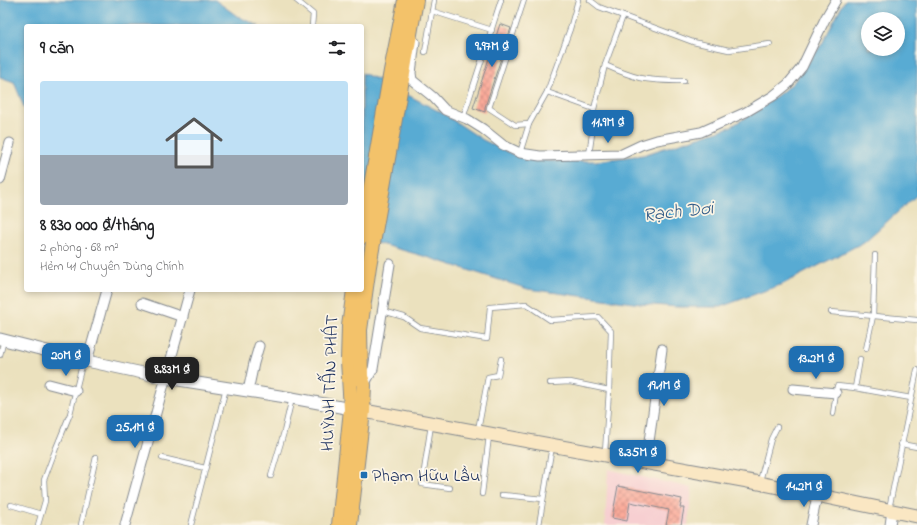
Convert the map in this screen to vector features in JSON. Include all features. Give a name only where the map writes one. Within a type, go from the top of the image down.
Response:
[{"type":"main road","points":[[396,72],[405,0]]},
{"type":"main road","points":[[364,227],[396,72],[416,0]]},
{"type":"main road","name":"HUỲNH TẤN PHÁT","points":[[338,525],[357,410],[364,385],[361,377],[360,330],[396,72]]},
{"type":"main road","name":"HUỲNH TẤN PHÁT","points":[[350,525],[357,410],[348,361],[348,326],[354,292]]},
{"type":"main road","points":[[357,410],[760,483],[917,516]]},
{"type":"street","points":[[422,0],[411,73],[412,80],[445,110],[483,129],[503,145],[520,153],[540,156],[622,154],[641,145],[657,140],[701,132],[746,112],[773,96],[788,84],[802,67],[826,17],[836,0]]},
{"type":"street","points":[[0,179],[3,163],[10,143]]},
{"type":"street","points":[[364,385],[373,369],[390,264]]},
{"type":"street","points":[[87,361],[106,292]]},
{"type":"street","points":[[125,525],[189,292]]},
{"type":"street","points":[[142,303],[183,317]]},
{"type":"street","points":[[2,339],[87,361],[166,378],[357,410]]},
{"type":"street","points":[[248,391],[259,346]]},
{"type":"street","points":[[646,463],[662,349]]},
{"type":"street","points":[[49,384],[76,391]]},
{"type":"street","points":[[793,389],[836,393]]},
{"type":"street","points":[[811,525],[817,496]]},
{"type":"street","points":[[890,511],[890,525]]},
{"type":"lane","points":[[296,0],[313,14],[312,24]]},
{"type":"lane","points":[[425,52],[434,0]]},
{"type":"lane","points":[[462,118],[501,0]]},
{"type":"lane","points":[[524,0],[489,108],[515,125],[528,124]]},
{"type":"lane","points":[[520,153],[528,124],[547,92],[570,29],[578,0]]},
{"type":"lane","points":[[590,0],[599,7],[693,42],[728,50],[770,44]]},
{"type":"lane","points":[[432,11],[492,30]]},
{"type":"lane","points":[[589,155],[594,109],[605,65],[623,16]]},
{"type":"lane","points":[[605,65],[626,74],[641,78],[662,81],[684,81]]},
{"type":"lane","points":[[547,92],[594,109]]},
{"type":"lane","points":[[866,349],[873,316],[875,255]]},
{"type":"lane","points":[[383,311],[404,317],[420,328],[486,339],[490,307],[526,304],[550,320],[598,317],[611,331],[610,390],[605,455]]},
{"type":"lane","points":[[831,312],[917,320]]},
{"type":"lane","points":[[0,355],[2,339]]},
{"type":"lane","points":[[482,494],[488,377],[498,375],[501,359]]},
{"type":"lane","points":[[855,388],[860,359]]},
{"type":"lane","points":[[38,525],[45,501],[44,480],[70,414],[81,369],[87,361]]},
{"type":"lane","points":[[890,511],[901,444],[917,370]]},
{"type":"lane","points":[[550,383],[570,382],[610,390]]},
{"type":"lane","points":[[834,414],[837,386],[911,398]]},
{"type":"lane","points":[[191,525],[226,388]]},
{"type":"lane","points":[[271,476],[292,398]]},
{"type":"lane","points":[[431,424],[422,484],[450,488]]},
{"type":"lane","points":[[760,483],[771,439],[777,427]]},
{"type":"lane","points":[[901,444],[917,447]]},
{"type":"lane","points":[[539,525],[552,446]]},
{"type":"lane","points":[[81,525],[96,456]]},
{"type":"lane","points":[[162,458],[205,468]]},
{"type":"lane","points":[[502,495],[543,499]]},
{"type":"lane","points":[[11,505],[41,514]]},
{"type":"shaded area","points":[[608,469],[692,488],[688,525],[605,525]]},
{"type":"water","points":[[0,0],[215,0],[237,16],[255,24],[24,24],[24,107],[14,82],[0,77]]},
{"type":"water","name":"Rạch Dơi","points":[[845,0],[917,0],[917,195],[864,242],[783,284],[720,307],[678,307],[641,304],[528,289],[427,257],[364,240],[364,74],[381,81],[444,114],[483,140],[514,155],[548,161],[596,161],[643,155],[730,127],[759,110],[793,83],[822,44]]},
{"type":"building","points":[[500,24],[511,28],[485,107],[485,112],[473,108]]},
{"type":"building","points":[[618,486],[682,499],[680,508],[684,508],[681,525],[666,525],[669,510],[630,502],[627,521],[612,518]]},
{"type":"place","name":"Phạm Hữu Lầu","points":[[364,475]]}]
